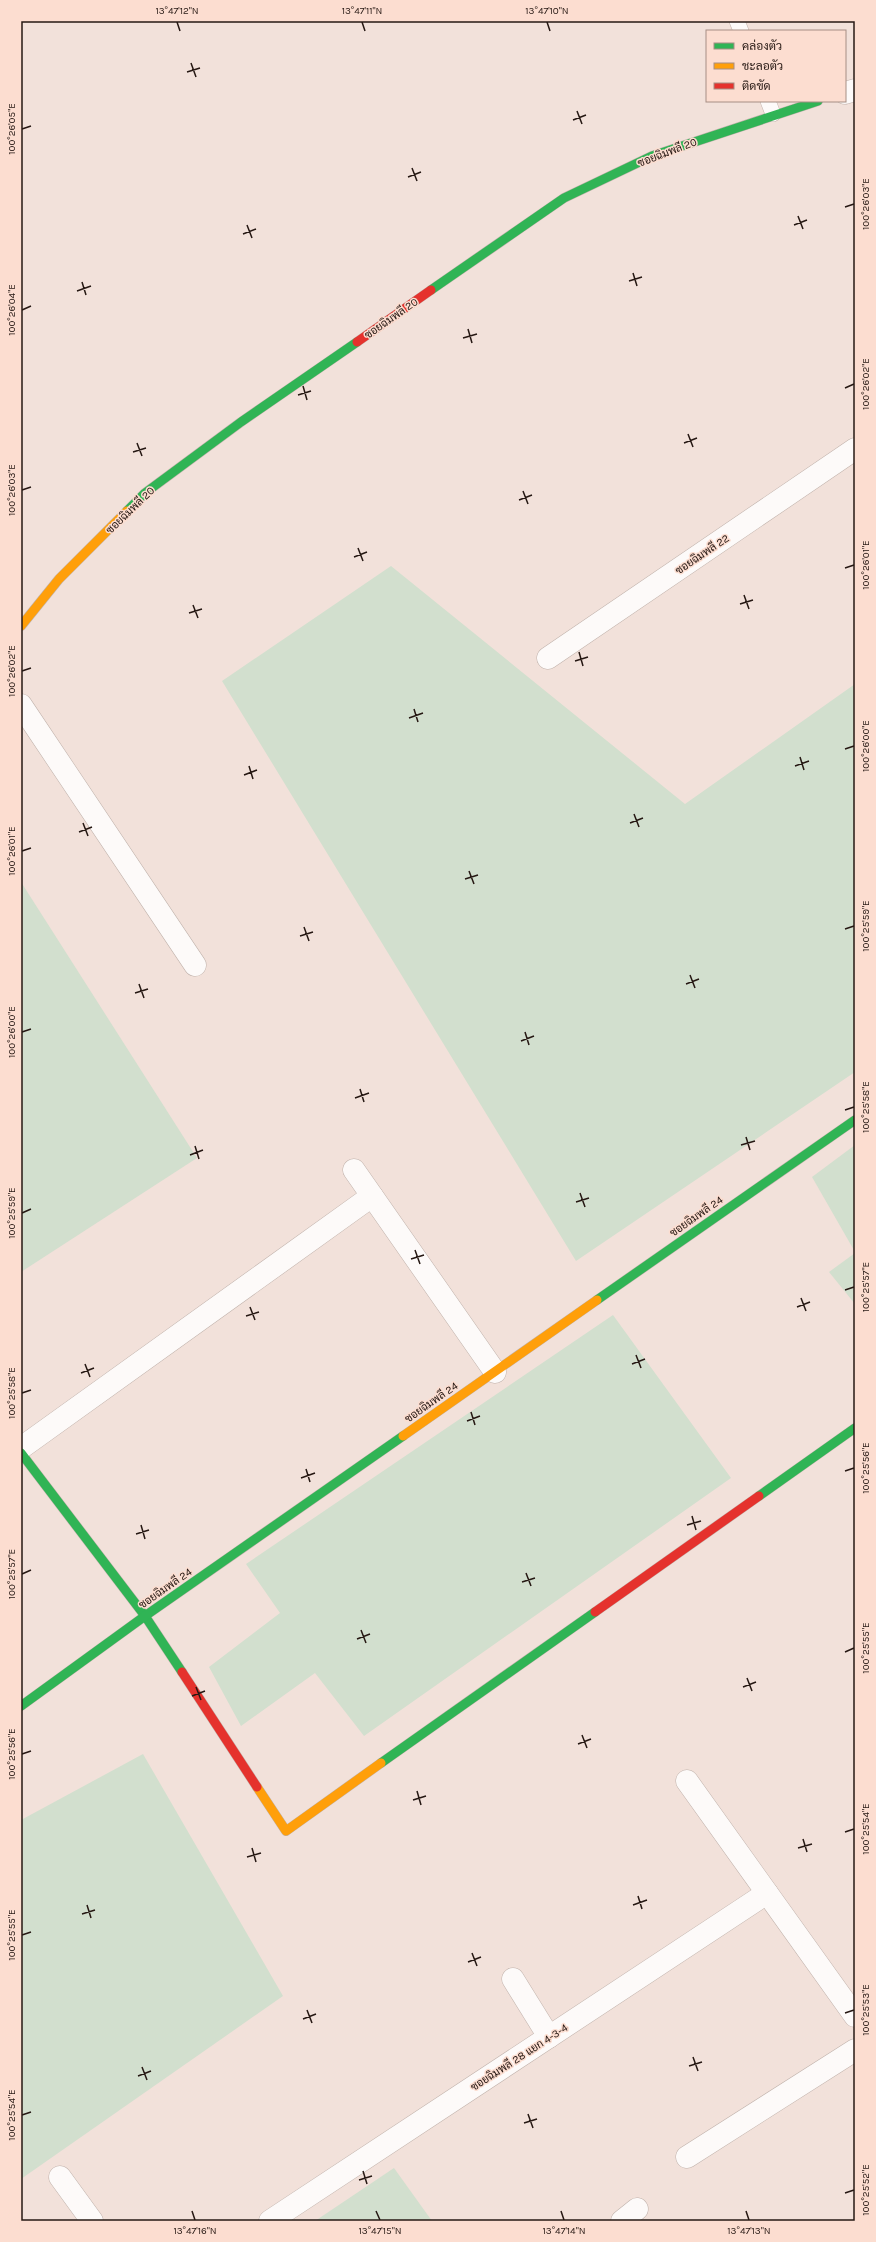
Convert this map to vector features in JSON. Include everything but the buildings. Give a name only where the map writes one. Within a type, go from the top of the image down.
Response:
[{"type":"street","name":"ซอยฉิมพลี 20","points":[[21,626],[60,579],[145,493],[241,422],[564,198],[652,156],[771,108],[811,102]]},
{"type":"street","name":"ซอยฉิมพลี 22","points":[[548,658],[855,450]]},
{"type":"street","points":[[21,705],[195,965]]},
{"type":"street","name":"ซอยฉิมพลี 24","points":[[21,1706],[145,1616],[855,1120]]},
{"type":"street","points":[[354,1170],[495,1372]]},
{"type":"street","points":[[21,1448],[372,1196]]},
{"type":"street","points":[[21,1453],[145,1616],[286,1831],[855,1428]]},
{"type":"street","points":[[687,1781],[855,2016]]},
{"type":"street","name":"ซอยฉิมพลี 28 แยก 4-3-4","points":[[270,2221],[767,1893]]},
{"type":"street","points":[[513,1979],[550,2037]]},
{"type":"street","points":[[687,2157],[855,2050]]},
{"type":"street","points":[[60,2177],[92,2221]]},
{"type":"green space","points":[[391,566],[685,804],[855,684],[855,1072],[576,1261],[222,681]]},
{"type":"green space","points":[[21,882],[197,1158],[21,1272]]},
{"type":"green space","points":[[855,1145],[855,1252],[812,1177]]},
{"type":"green space","points":[[855,1253],[855,1304],[829,1272]]},
{"type":"green space","points":[[613,1315],[731,1478],[364,1736],[315,1673],[241,1726],[209,1667],[280,1613],[246,1564]]},
{"type":"green space","points":[[143,1754],[283,1996],[21,2179],[21,1820]]},
{"type":"green space","points":[[394,2168],[432,2221],[315,2221]]},
{"type":"traffic: fast","points":[[431,290],[564,198],[652,156],[815,102]]},
{"type":"traffic: fast","points":[[127,511],[145,493],[241,422],[357,342]]},
{"type":"traffic: fast","points":[[597,1300],[855,1120]]},
{"type":"traffic: fast","points":[[759,1496],[855,1428]]},
{"type":"traffic: fast","points":[[21,1706],[145,1616],[403,1436]]},
{"type":"traffic: fast","points":[[21,1453],[145,1616],[182,1672]]},
{"type":"traffic: fast","points":[[381,1763],[595,1612]]},
{"type":"traffic: slow","points":[[21,626],[59,579],[127,511]]},
{"type":"traffic: slow","points":[[403,1436],[597,1300]]},
{"type":"traffic: slow","points":[[257,1787],[286,1831],[381,1763]]},
{"type":"traffic: jam","points":[[357,342],[431,290]]},
{"type":"traffic: jam","points":[[595,1612],[759,1496]]},
{"type":"traffic: jam","points":[[182,1672],[257,1787]]}]
